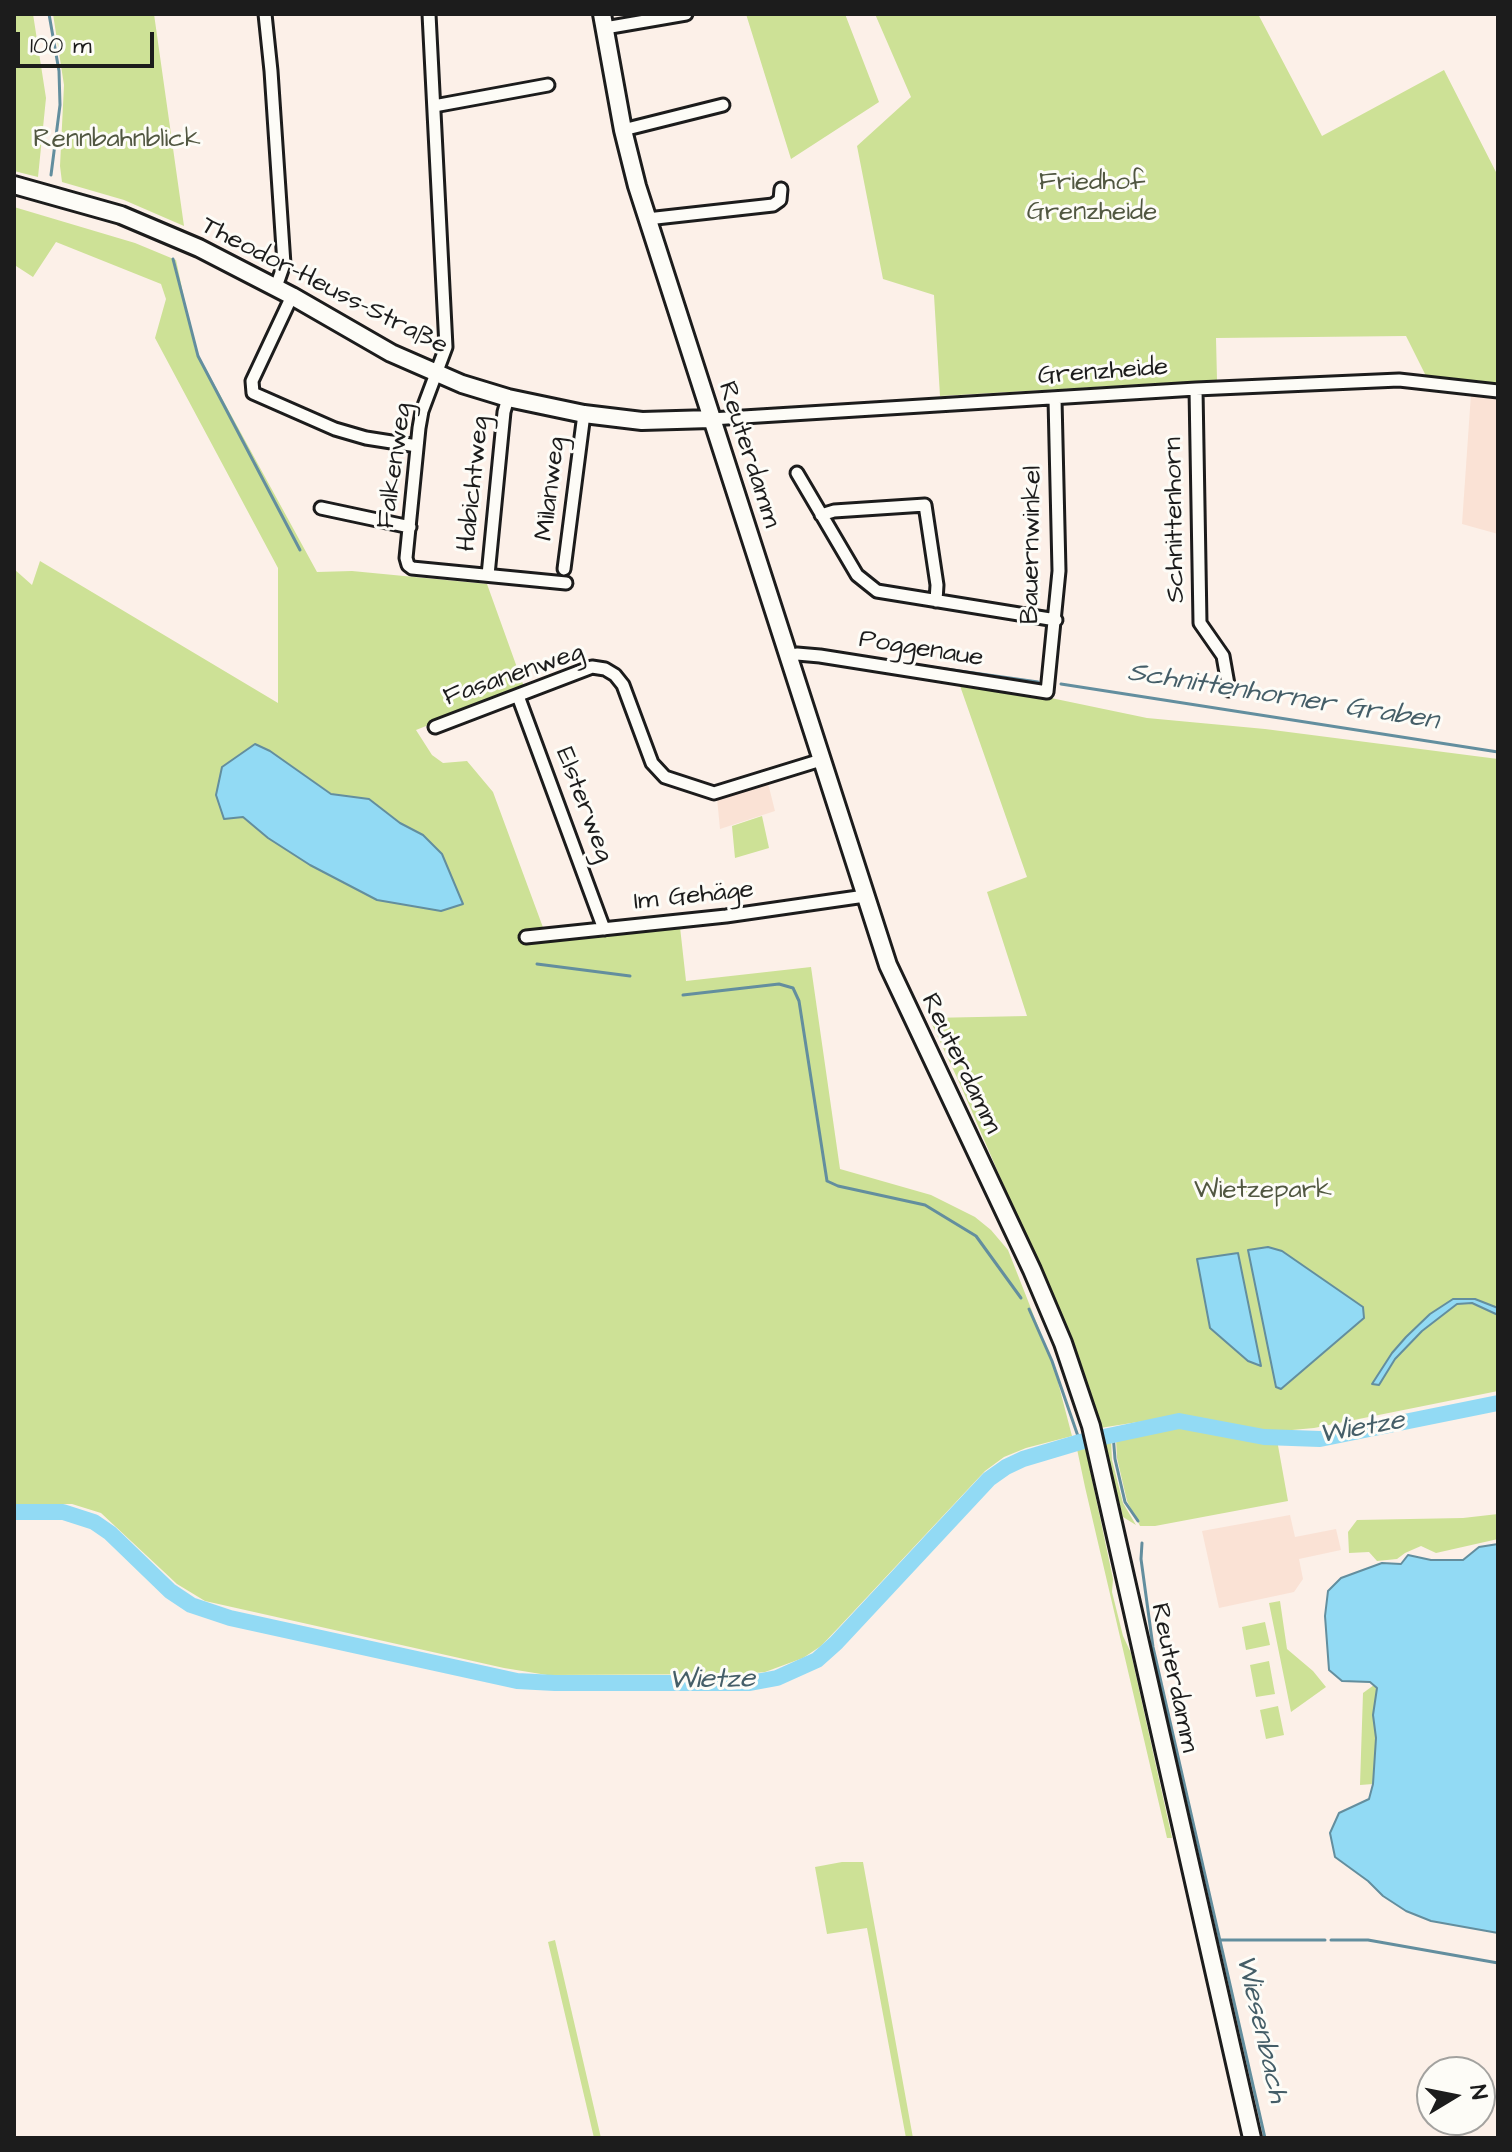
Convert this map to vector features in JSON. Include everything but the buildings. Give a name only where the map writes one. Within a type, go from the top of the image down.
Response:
[{"type":"street","points":[[265,14],[284,264],[276,287]]},
{"type":"street","name":"Falkenweg","points":[[429,14],[446,347],[422,411],[408,565],[412,568],[488,575]]},
{"type":"street","points":[[603,21],[686,14]]},
{"type":"street","name":"Reuterdamm","points":[[603,21],[623,130],[647,219],[865,896],[899,993],[1047,1304],[1079,1386],[1097,1452],[1252,2138]]},
{"type":"street","points":[[434,106],[548,85]]},
{"type":"street","points":[[623,130],[723,105]]},
{"type":"street","name":"Theodor-Heuss-Straße","points":[[14,185],[121,215],[199,248],[276,287],[391,353],[436,374],[508,398],[584,414],[642,421],[711,419]]},
{"type":"street","points":[[647,219],[773,205],[780,200],[781,189]]},
{"type":"street","points":[[292,296],[252,381],[253,393],[335,429],[366,438],[417,446]]},
{"type":"street","name":"Grenzheide","points":[[711,419],[1196,389],[1399,380],[1498,391]]},
{"type":"street","name":"Schnittenhorn","points":[[1196,389],[1200,623],[1223,656],[1229,690]]},
{"type":"street","name":"Habichtweg","points":[[488,575],[504,412],[508,398]]},
{"type":"street","name":"Bauernwinkel","points":[[1047,692],[1056,620],[1060,519],[1055,399]]},
{"type":"street","name":"Milanweg","points":[[564,569],[584,414]]},
{"type":"street","points":[[797,473],[865,583],[877,591],[1056,620]]},
{"type":"street","points":[[821,515],[834,511],[925,505],[937,585],[936,601]]},
{"type":"street","points":[[321,508],[410,527]]},
{"type":"street","points":[[488,575],[566,583]]},
{"type":"street","name":"Poggenaue","points":[[788,657],[797,654],[820,656],[1047,692]]},
{"type":"street","name":"Fasanenweg","points":[[435,727],[589,668],[605,669],[623,685],[652,763],[658,771],[704,792],[718,792],[821,760]]},
{"type":"street","name":"Elsterweg","points":[[518,696],[604,929]]},
{"type":"street","name":"Im Gehäge","points":[[526,937],[726,916],[865,896]]},
{"type":"shaded area","points":[[1471,394],[1498,398],[1498,534],[1462,524]]},
{"type":"shaded area","points":[[768,783],[775,811],[720,829],[717,798]]},
{"type":"shaded area","points":[[1290,1515],[1295,1537],[1336,1529],[1341,1550],[1299,1559],[1303,1579],[1294,1592],[1219,1608],[1202,1531]]},
{"type":"green space","points":[[14,14],[33,14],[46,98],[38,177],[14,171]]},
{"type":"green space","name":"Rennbahnblick","points":[[53,14],[154,14],[184,226],[124,200],[62,182],[64,85]]},
{"type":"green space","points":[[746,14],[845,14],[879,102],[791,159]]},
{"type":"green space","name":"Friedhof Grenzheide","points":[[875,14],[1258,14],[1322,136],[1444,70],[1498,176],[1498,385],[1426,376],[1406,336],[1216,338],[1217,380],[940,396],[934,295],[883,279],[857,146],[911,97]]},
{"type":"green space","points":[[14,207],[135,243],[176,260],[195,349],[317,572],[352,571],[487,584],[524,687],[416,730],[432,755],[443,763],[467,761],[493,792],[548,941],[680,927],[686,981],[811,967],[840,1169],[931,1195],[975,1217],[1008,1250],[1054,1367],[1072,1436],[1026,1448],[1004,1457],[985,1471],[821,1646],[803,1658],[765,1672],[743,1674],[547,1675],[504,1668],[205,1601],[177,1584],[101,1513],[72,1504],[14,1504],[14,569],[32,585],[40,561],[278,703],[278,568],[155,338],[166,299],[161,284],[56,242],[33,277],[16,266]],"holes":[[[255,744],[332,794],[369,799],[400,823],[423,835],[441,911],[415,905],[268,838],[243,817],[224,819],[216,795],[222,767]]]},
{"type":"green space","name":"Wietzepark","points":[[959,683],[1027,693],[1147,718],[1265,729],[1498,759],[1498,1391],[1314,1428],[1270,1432],[1182,1415],[1100,1428],[1083,1369],[929,1018],[1027,1016],[987,892],[1027,877]]},
{"type":"green space","points":[[762,816],[769,848],[735,858],[732,826]]},
{"type":"green space","points":[[1179,1425],[1277,1440],[1288,1501],[1155,1526],[1140,1526],[1127,1501],[1116,1439]]},
{"type":"green space","points":[[1111,1440],[1112,1460],[1123,1503],[1136,1525],[1123,1517],[1104,1443]]},
{"type":"green space","points":[[1085,1446],[1113,1579],[1112,1592],[1123,1636],[1131,1653],[1172,1838],[1167,1838],[1085,1487],[1077,1449]]},
{"type":"green space","points":[[1498,1514],[1498,1539],[1436,1553],[1421,1546],[1397,1559],[1377,1561],[1369,1552],[1349,1553],[1348,1532],[1357,1520],[1463,1518]]},
{"type":"green space","points":[[1280,1601],[1287,1649],[1326,1687],[1291,1712],[1269,1603]]},
{"type":"green space","points":[[1265,1622],[1270,1645],[1246,1650],[1242,1627]]},
{"type":"green space","points":[[1269,1661],[1275,1694],[1256,1697],[1250,1665]]},
{"type":"green space","points":[[1374,1685],[1377,1688],[1373,1715],[1376,1738],[1373,1784],[1360,1785],[1363,1693]]},
{"type":"green space","points":[[1278,1706],[1284,1735],[1266,1739],[1260,1710]]},
{"type":"green space","points":[[863,1862],[913,2138],[906,2138],[867,1928],[827,1934],[815,1867]]},
{"type":"green space","points":[[555,1940],[601,2138],[594,2138],[548,1942]]},
{"type":"water","points":[[255,744],[331,794],[369,799],[400,823],[423,835],[442,854],[463,904],[441,911],[377,900],[310,865],[268,838],[243,817],[224,819],[216,795],[222,767]]},
{"type":"water","points":[[1268,1247],[1282,1251],[1363,1307],[1364,1318],[1281,1389],[1276,1387],[1248,1250]]},
{"type":"water","points":[[1238,1253],[1261,1366],[1248,1361],[1210,1328],[1197,1259]]},
{"type":"water","points":[[1453,1299],[1475,1299],[1498,1308],[1498,1315],[1472,1303],[1457,1304],[1422,1331],[1395,1359],[1379,1385],[1372,1384],[1406,1337],[1430,1314]]},
{"type":"water","points":[[1498,1544],[1498,1933],[1431,1921],[1406,1911],[1335,1857],[1330,1833],[1339,1813],[1369,1799],[1373,1784],[1376,1738],[1373,1715],[1377,1688],[1370,1682],[1342,1681],[1329,1670],[1325,1616],[1328,1591],[1341,1578],[1382,1563],[1401,1564],[1408,1555],[1431,1560],[1463,1560],[1479,1547]]},
{"type":"waterway","points":[[49,14],[59,71],[60,105],[51,175]]},
{"type":"waterway","points":[[173,259],[198,356],[300,550]]},
{"type":"waterway","name":"Schnittenhorner Graben","points":[[924,666],[1038,682]]},
{"type":"waterway","name":"Schnittenhorner Graben","points":[[1061,684],[1498,752]]},
{"type":"waterway","points":[[537,964],[630,976]]},
{"type":"waterway","points":[[683,995],[779,984],[793,988],[799,1001],[827,1181],[925,1205],[976,1236],[1021,1298]]},
{"type":"waterway","points":[[1029,1309],[1052,1361],[1080,1442]]},
{"type":"waterway","name":"Wietze","points":[[14,1512],[63,1512],[94,1522],[110,1533],[170,1591],[191,1605],[230,1618],[517,1681],[750,1683],[777,1678],[817,1660],[989,1479],[1023,1459],[1080,1442],[1179,1421],[1264,1437],[1320,1439],[1498,1403]]},
{"type":"waterway","points":[[1113,1434],[1125,1502],[1138,1521]]},
{"type":"waterway","points":[[1142,1543],[1141,1559],[1153,1647],[1265,2138]]},
{"type":"waterway","name":"Wiesenbach","points":[[1218,1940],[1325,1940]]},
{"type":"waterway","name":"Wiesenbach","points":[[1331,1940],[1368,1940],[1498,1963]]}]
